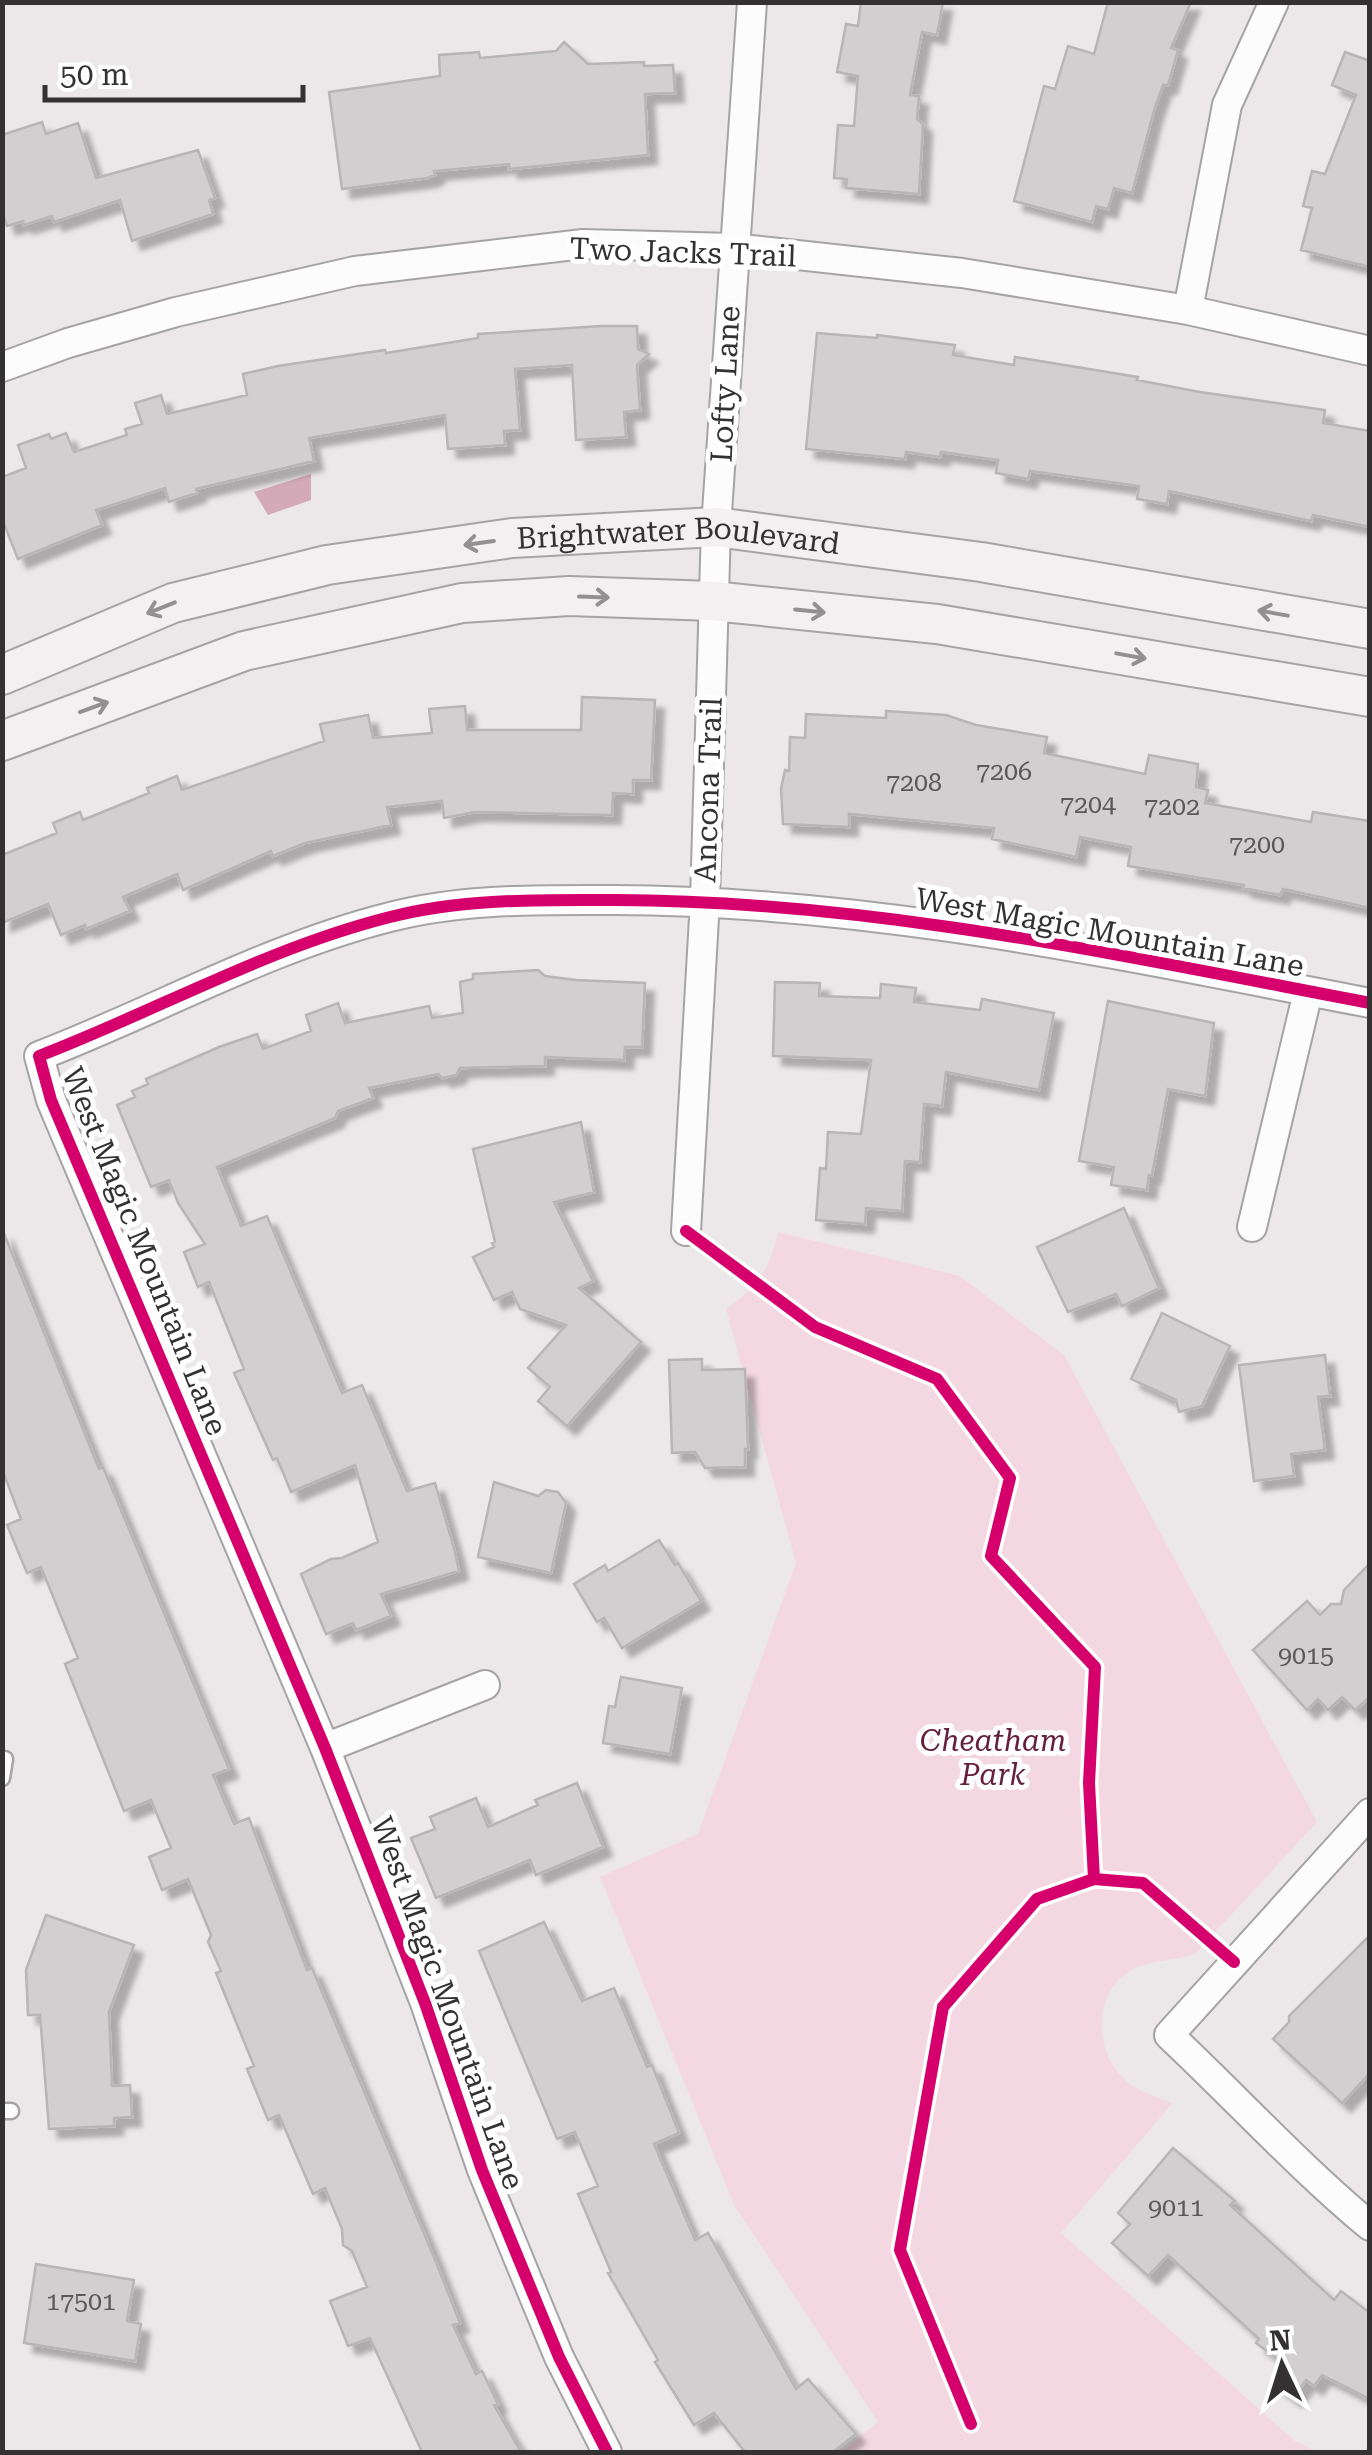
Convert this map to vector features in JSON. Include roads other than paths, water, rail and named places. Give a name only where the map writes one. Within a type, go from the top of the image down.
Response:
[{"type":"street","name":"Lofty Lane","points":[[716,527],[752,2]]},
{"type":"street","points":[[1188,310],[1227,105],[1274,2]]},
{"type":"street","name":"Two Jacks Trail","points":[[2,367],[176,312],[356,271],[583,244],[733,248],[962,273],[1188,310],[1370,351]]},
{"type":"street","name":"Ancona Trail","points":[[686,1231],[704,900],[716,527]]},
{"type":"street","name":"Brightwater Boulevard","points":[[2,675],[173,603],[326,565],[512,538],[716,527],[981,562],[1370,630]]},
{"type":"street","name":"Brightwater Boulevard","points":[[2,740],[244,651],[462,603],[569,596],[713,601],[936,624],[1370,697]]},
{"type":"street","name":"West Magic Mountain Lane","points":[[607,2452],[558,2356],[482,2170],[425,2002],[325,1748],[51,1100],[39,1056],[261,960],[391,916],[510,900],[704,900],[954,925],[1370,1004]]},
{"type":"street","points":[[1252,1226],[1308,992]]},
{"type":"street","points":[[325,1748],[485,1685]]},
{"type":"street","points":[[1370,1813],[1168,2035],[1250,2110],[1321,2185],[1370,2226]]},
{"type":"lane","points":[[2,1759],[2,1778]]},
{"type":"park label","name":"Cheatham Park","points":[[993,1757]]}]
